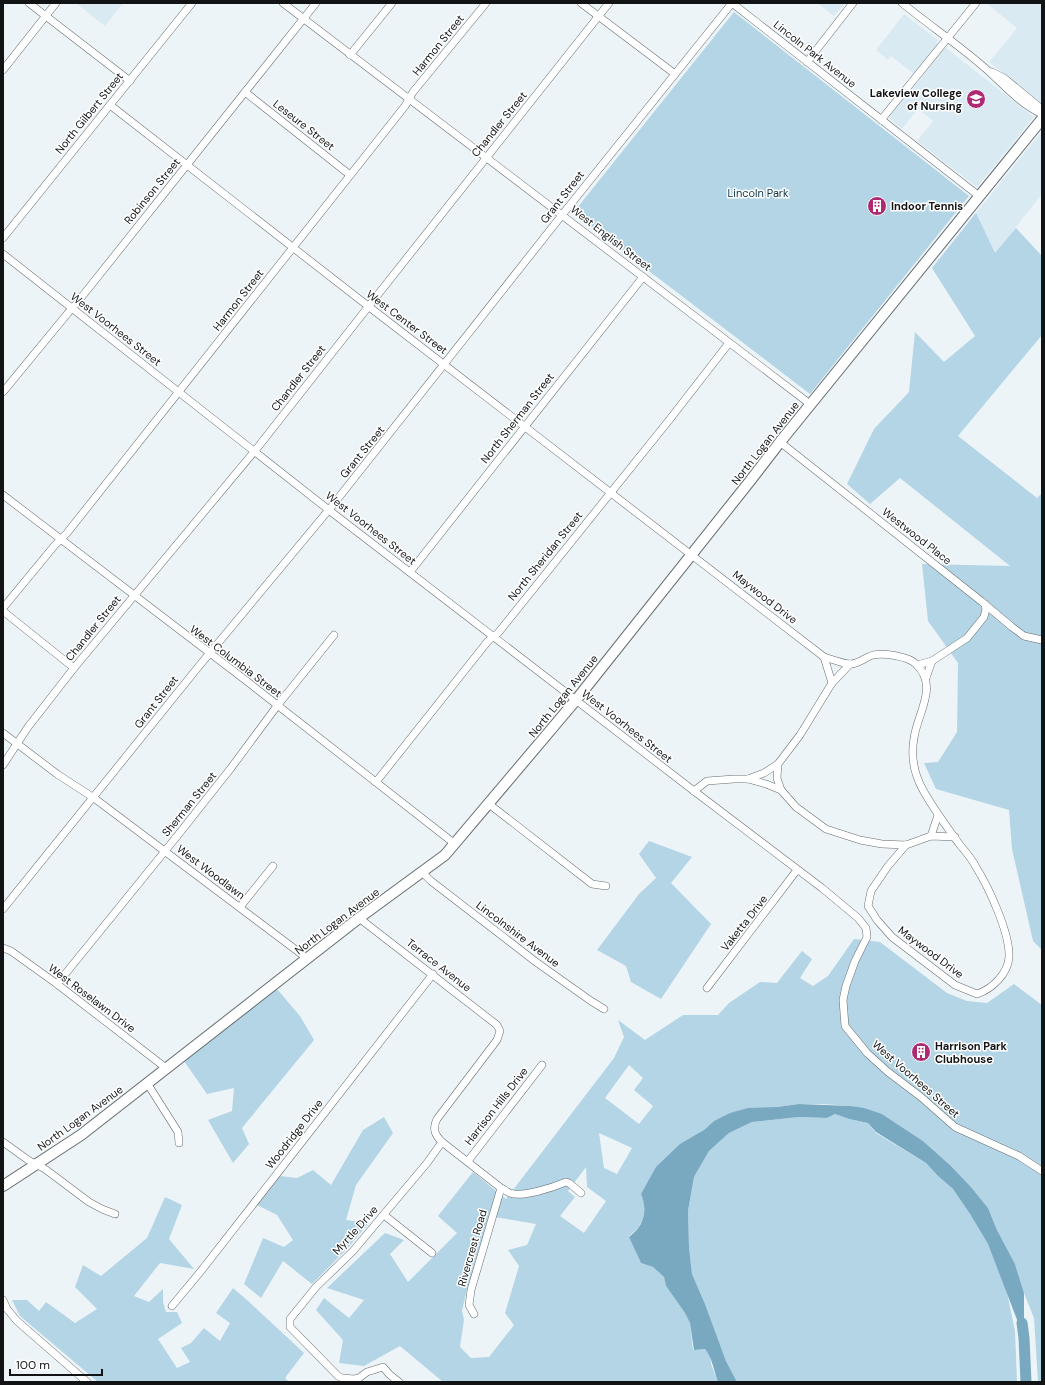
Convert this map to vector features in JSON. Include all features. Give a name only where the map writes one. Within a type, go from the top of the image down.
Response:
[{"type":"street","points":[[29,3],[130,81]]},
{"type":"street","points":[[3,70],[56,3]]},
{"type":"street","name":"North Gilbert Street","points":[[3,238],[192,3]]},
{"type":"street","name":"West English Street","points":[[283,3],[810,404]]},
{"type":"street","name":"Robinson Street","points":[[3,392],[316,3]]},
{"type":"street","points":[[350,55],[392,3]]},
{"type":"street","name":"Harmon Street","points":[[3,609],[61,539],[293,248],[405,106],[414,92],[486,3]]},
{"type":"street","points":[[581,3],[675,74]]},
{"type":"street","name":"Chandler Street","points":[[3,765],[17,743],[74,668],[254,451],[609,3]]},
{"type":"street","name":"Lincoln Park Avenue","points":[[732,3],[979,196]]},
{"type":"street","name":"Grant Street","points":[[3,910],[209,654],[329,510],[732,3]]},
{"type":"street","points":[[807,62],[853,3]]},
{"type":"street","points":[[902,3],[985,68],[1000,83],[1035,111],[1042,113]]},
{"type":"street","points":[[882,120],[976,3]]},
{"type":"street","name":"Leseure Street","points":[[245,92],[350,175]]},
{"type":"street","name":"West Center Street","points":[[110,105],[692,555]]},
{"type":"street","name":"North Logan Avenue","points":[[3,1186],[81,1135],[359,918],[445,855],[576,700],[810,404],[1042,119]]},
{"type":"street","name":"West Voorhees Street","points":[[3,254],[329,510],[822,888],[858,918],[866,928],[866,937],[846,986],[843,1000],[846,1026],[867,1053],[955,1127],[1019,1156],[1042,1171]]},
{"type":"street","name":"North Sherman Street","points":[[410,572],[643,278]]},
{"type":"street","name":"North Sheridan Street","points":[[376,782],[488,641],[498,633],[670,419],[729,343]]},
{"type":"street","name":"Westwood Place","points":[[780,442],[1012,627],[1024,636],[1042,640]]},
{"type":"street","name":"West Columbia Street","points":[[3,495],[455,844]]},
{"type":"street","name":"Maywood Drive","points":[[692,555],[824,657],[850,664]]},
{"type":"street","points":[[926,678],[917,664],[932,661],[967,638],[984,617],[986,609],[985,604]]},
{"type":"street","points":[[3,609],[74,668]]},
{"type":"street","name":"Sherman Street","points":[[57,984],[231,768],[277,706],[334,635]]},
{"type":"street","name":"Maywood Drive","points":[[748,779],[778,764],[800,736],[832,683],[850,664],[874,655],[899,656],[912,660],[917,664]]},
{"type":"street","points":[[824,657],[832,683]]},
{"type":"street","name":"Maywood Drive","points":[[906,845],[888,866],[871,891],[868,906],[877,920],[892,937],[955,985],[977,994],[985,992],[999,979],[1007,966],[1009,957],[1007,940],[998,910],[976,867],[938,816],[922,788],[913,760],[914,737],[927,693],[926,678],[932,661]]},
{"type":"street","name":"West Woodlawn","points":[[3,733],[57,774],[94,798],[308,959]]},
{"type":"street","points":[[778,764],[777,778],[781,790]]},
{"type":"street","name":"Maywood Drive","points":[[694,791],[707,781],[748,779],[781,790],[796,807],[826,829],[860,840],[882,844],[906,845],[931,836],[955,837]]},
{"type":"street","points":[[489,804],[592,884],[606,886]]},
{"type":"street","points":[[931,836],[938,816]]},
{"type":"street","points":[[240,907],[273,866]]},
{"type":"street","name":"Vaketta Drive","points":[[707,988],[797,870]]},
{"type":"street","name":"Lincolnshire Avenue","points":[[422,872],[431,881],[536,962],[591,1002],[604,1009]]},
{"type":"street","name":"Terrace Avenue","points":[[359,918],[434,974],[500,1028],[500,1034],[497,1040],[437,1119],[434,1132],[442,1142]]},
{"type":"street","name":"West Roselawn Drive","points":[[3,948],[11,951],[57,984],[166,1068]]},
{"type":"street","name":"Woodridge Drive","points":[[172,1306],[434,974]]},
{"type":"street","name":"Harrison Hills Drive","points":[[468,1161],[542,1065]]},
{"type":"street","points":[[147,1083],[178,1132],[179,1143]]},
{"type":"street","points":[[3,1142],[28,1160],[45,1169],[89,1202],[115,1214]]},
{"type":"street","points":[[442,1142],[501,1188],[510,1193],[520,1194],[551,1188],[566,1182],[581,1193]]},
{"type":"street","name":"Myrtle Drive","points":[[399,1382],[383,1367],[367,1372],[359,1378],[349,1380],[338,1376],[290,1327],[290,1319],[316,1287],[353,1251],[427,1163],[442,1142]]},
{"type":"street","name":"Rivercrest Road","points":[[474,1314],[469,1306],[471,1290],[501,1188]]},
{"type":"street","points":[[384,1214],[432,1253]]},
{"type":"street","points":[[3,1300],[7,1309],[17,1321],[84,1380]]},
{"type":"shaded area","points":[[76,3],[123,3],[105,26]]},
{"type":"shaded area","points":[[817,3],[845,3],[834,16]]},
{"type":"shaded area","points":[[986,3],[1042,3],[1042,104],[989,62],[1017,28]]},
{"type":"shaded area","points":[[904,14],[938,40],[936,47],[914,74],[891,56],[888,60],[876,50]]},
{"type":"shaded area","points":[[945,47],[1034,117],[977,187],[917,141],[933,121],[918,109],[902,129],[889,118],[892,112]]},
{"type":"shaded area","points":[[1042,131],[1042,194],[995,254],[964,228]]},
{"type":"shaded area","points":[[799,1104],[851,1106],[864,1108],[882,1114],[923,1141],[951,1166],[988,1208],[997,1230],[1015,1264],[1024,1293],[1024,1338],[988,1244],[953,1189],[926,1163],[876,1132],[868,1123],[835,1114],[827,1118],[799,1117],[752,1122],[729,1133],[709,1151],[694,1177],[688,1211],[689,1247],[692,1274],[726,1361],[737,1382],[718,1382],[711,1360],[705,1349],[694,1350],[690,1323],[685,1313],[666,1286],[664,1277],[653,1267],[641,1263],[629,1237],[638,1228],[643,1218],[644,1206],[641,1194],[656,1167],[680,1144],[704,1130],[714,1121],[730,1113],[748,1108],[777,1107]]},
{"type":"green space","name":"Lincoln Park","points":[[734,12],[969,196],[810,394],[573,213]]},
{"type":"green space","points":[[976,213],[995,253],[1016,228],[1042,256],[1042,335],[958,436],[1037,498],[1042,493],[1042,950],[1033,941],[1012,849],[1009,810],[936,789],[924,763],[938,762],[957,732],[958,663],[928,621],[922,564],[1010,566],[900,478],[870,504],[847,484],[874,429],[909,392],[915,332],[944,362],[975,336],[932,268]]},
{"type":"green space","points":[[649,841],[692,857],[671,883],[711,924],[661,999],[631,982],[626,966],[597,950],[639,894],[656,878],[639,854]]},
{"type":"green space","points":[[854,939],[880,942],[947,993],[967,1001],[987,1003],[1014,984],[1042,1005],[1042,1382],[1038,1382],[1034,1318],[1015,1264],[997,1230],[988,1208],[951,1166],[923,1141],[882,1114],[851,1106],[822,1104],[799,1104],[777,1107],[714,1121],[641,1194],[644,1206],[643,1217],[641,1223],[629,1236],[641,1263],[653,1267],[664,1277],[666,1286],[685,1313],[690,1323],[693,1350],[705,1349],[710,1354],[711,1364],[718,1382],[443,1382],[400,1346],[364,1366],[339,1363],[343,1340],[316,1310],[324,1298],[349,1318],[364,1300],[327,1288],[385,1233],[404,1240],[390,1254],[408,1282],[457,1233],[438,1216],[473,1172],[506,1199],[614,1058],[624,1037],[618,1020],[645,1040],[683,1015],[718,1015],[729,1003],[760,982],[777,983],[802,951],[812,959],[800,978],[813,986],[828,976]],"holes":[[[629,1065],[643,1078],[634,1090],[653,1106],[639,1124],[605,1098]],[[599,1133],[632,1148],[617,1174],[604,1168]],[[586,1167],[587,1187],[606,1201],[584,1233],[560,1216],[575,1197],[568,1191]],[[489,1216],[536,1224],[527,1245],[508,1250],[519,1266],[505,1313],[514,1325],[489,1357],[471,1358],[460,1347],[464,1320],[462,1311]]]},
{"type":"green space","points":[[277,989],[300,1016],[314,1040],[242,1128],[249,1144],[233,1163],[208,1120],[232,1111],[234,1088],[207,1094],[184,1061]]},
{"type":"green space","points":[[835,1114],[868,1123],[876,1133],[926,1163],[953,1189],[970,1214],[988,1244],[1006,1288],[1015,1331],[1017,1382],[737,1382],[726,1361],[692,1274],[689,1247],[688,1211],[694,1177],[709,1151],[729,1133],[752,1122],[799,1117],[827,1118]]},
{"type":"green space","points":[[384,1117],[393,1133],[356,1185],[346,1220],[369,1223],[347,1249],[312,1284],[283,1261],[261,1298],[244,1284],[263,1238],[284,1247],[293,1240],[277,1215],[257,1205],[280,1176],[297,1178],[313,1170],[331,1185],[363,1130]]},
{"type":"green space","points":[[165,1197],[182,1205],[169,1239],[194,1269],[160,1263],[134,1296],[149,1302],[163,1289],[163,1302],[166,1312],[177,1312],[182,1323],[158,1339],[177,1368],[190,1362],[181,1348],[191,1343],[204,1328],[220,1341],[230,1323],[216,1313],[233,1288],[304,1353],[285,1378],[289,1382],[98,1382],[20,1316],[12,1300],[27,1300],[39,1311],[46,1302],[75,1323],[97,1309],[75,1287],[83,1265],[101,1276],[147,1238]]},
{"type":"waterway","points":[[1022,1323],[1026,1382]]},
{"type":"place","name":"Lakeview College of Nursing","points":[[976,99]]},
{"type":"place","name":"Indoor Tennis","points":[[877,206]]},
{"type":"place","name":"Harrison Park Clubhouse","points":[[921,1052]]}]
